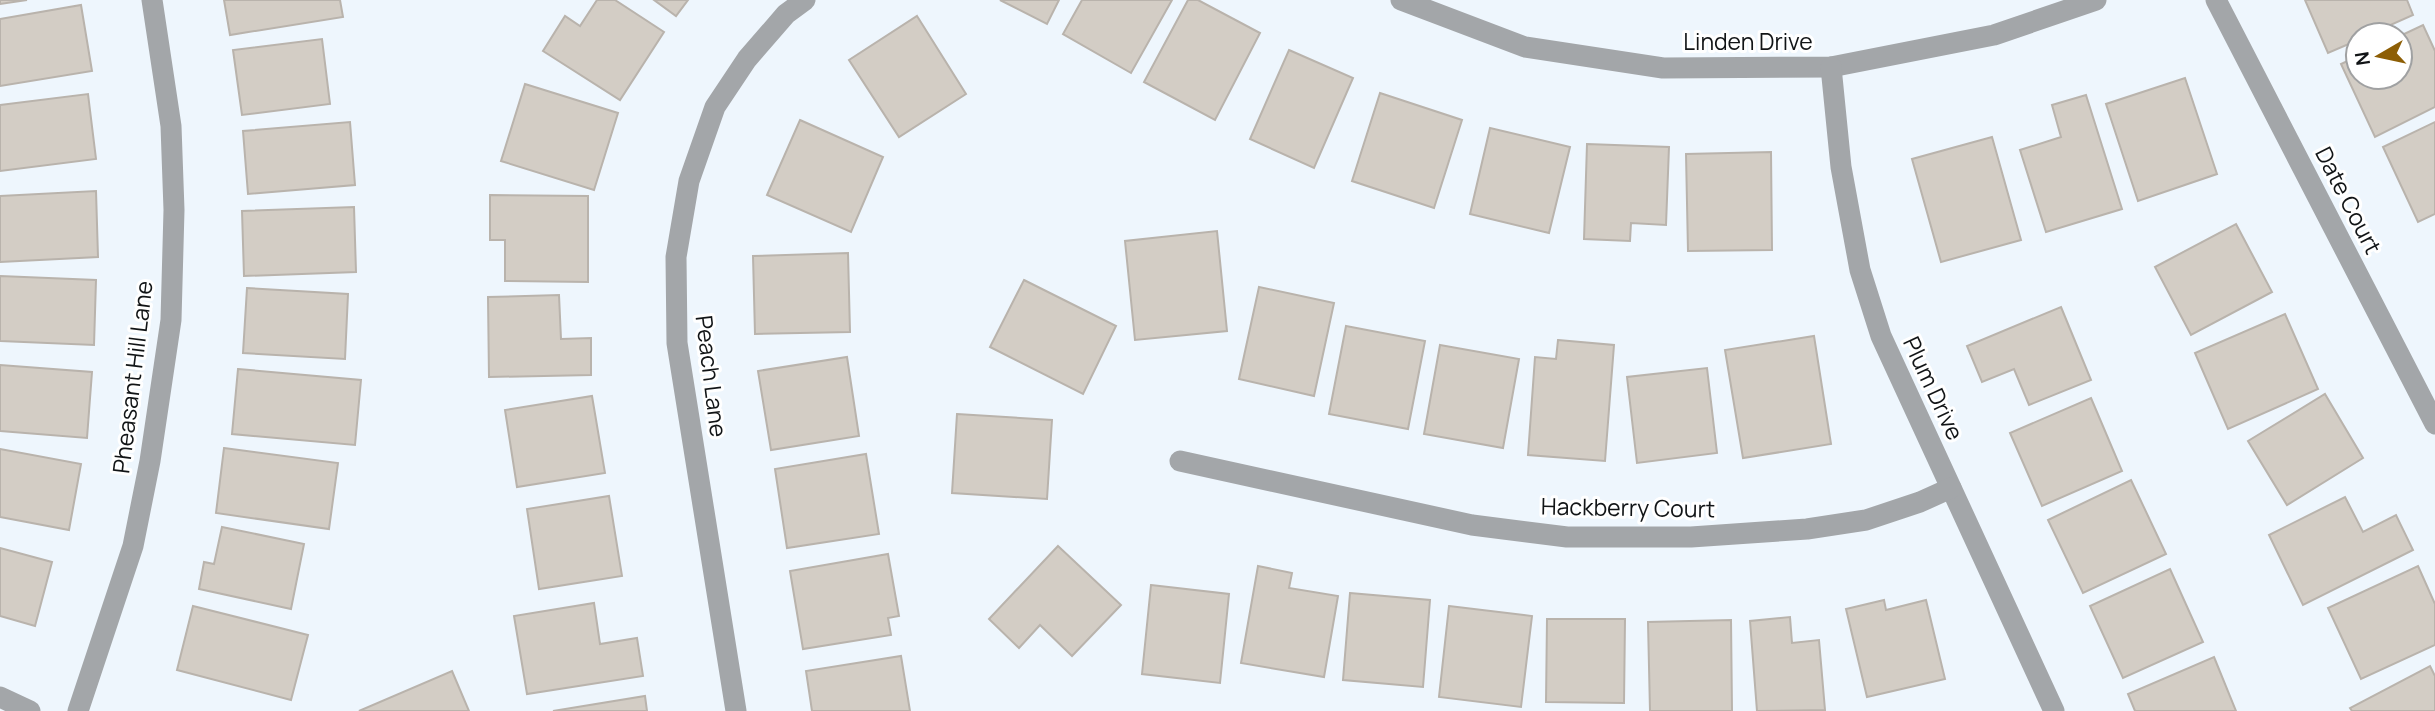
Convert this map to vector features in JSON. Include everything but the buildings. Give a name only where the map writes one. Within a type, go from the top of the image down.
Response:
[{"type":"street","name":"Pheasant Hill Lane","points":[[78,711],[132,546],[150,461],[171,320],[174,211],[171,126],[152,0]]},
{"type":"street","name":"Peach Lane","points":[[736,711],[677,343],[676,257],[689,181],[715,107],[747,59],[786,14],[805,0]]},
{"type":"street","name":"Linden Drive","points":[[1401,0],[1525,47],[1663,68],[1831,67],[1994,35],[2096,0]]},
{"type":"street","name":"Date Court","points":[[2216,0],[2435,424]]},
{"type":"street","name":"Plum Drive","points":[[1831,67],[1841,167],[1860,270],[1881,336],[2054,711]]},
{"type":"street","name":"Hackberry Court","points":[[1180,461],[1472,524],[1567,537],[1691,537],[1807,529],[1866,520],[1920,502],[1951,488]]},
{"type":"street","points":[[0,697],[30,711]]}]
